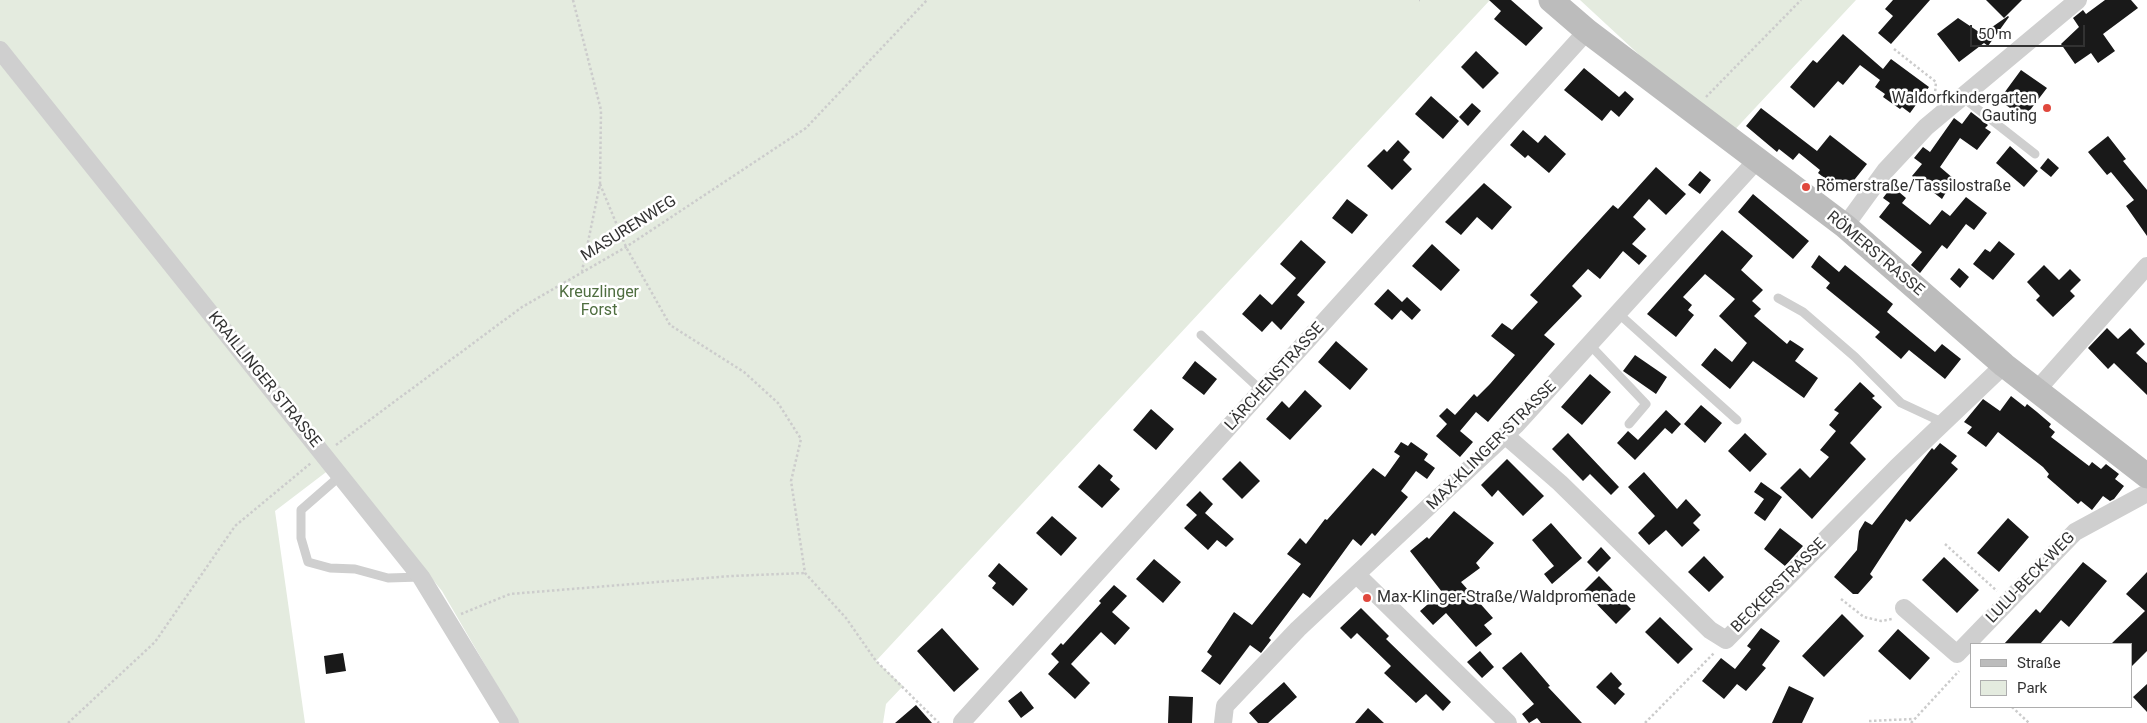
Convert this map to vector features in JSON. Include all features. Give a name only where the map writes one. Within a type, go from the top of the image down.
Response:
[{"type":"street","name":"RÖMERSTRASSE","points":[[1551,0],[1587,31],[1691,111],[1845,226],[2004,365],[2147,476]]},
{"type":"street","points":[[1845,226],[1885,171],[1926,127],[2078,0]]},
{"type":"street","name":"LÄRCHENSTRASSE","points":[[962,722],[1587,31]]},
{"type":"street","name":"KRAILLINGER STRASSE","points":[[0,50],[421,577],[510,723]]},
{"type":"street","name":"MAX-KLINGER-STRASSE","points":[[1224,723],[1225,706],[1298,629],[1506,436],[1590,346],[1757,160]]},
{"type":"street","points":[[2036,391],[2147,266]]},
{"type":"street","name":"BECKERSTRASSE","points":[[1506,436],[1560,484],[1710,630],[1726,640],[1897,467],[2004,365]]},
{"type":"street","name":"LULU-BECK-WEG","points":[[1904,608],[1957,654],[2074,532],[2147,494]]},
{"type":"street","points":[[1357,575],[1508,723]]},
{"type":"lane","points":[[1956,101],[2035,154]]},
{"type":"lane","points":[[1778,298],[1803,312],[1854,357],[1900,403],[1944,422]]},
{"type":"lane","points":[[1619,314],[1737,420]]},
{"type":"lane","points":[[1201,335],[1262,391]]},
{"type":"lane","points":[[1590,346],[1646,404],[1629,424]]},
{"type":"lane","points":[[340,476],[301,510],[301,538],[308,562],[330,568],[355,569],[388,578],[421,577]]},
{"type":"path","points":[[572,0],[601,110],[600,184],[582,271]]},
{"type":"path","name":"MASURENWEG","points":[[68,723],[155,642],[235,526],[323,454],[522,307],[626,247],[806,128],[927,0]]},
{"type":"path","points":[[1691,111],[1801,0]]},
{"type":"path","points":[[1894,49],[1936,82],[1935,93],[1956,101]]},
{"type":"path","points":[[600,184],[626,247],[670,325],[744,372],[778,403],[801,439],[792,481],[805,573],[846,618],[876,661],[939,723]]},
{"type":"path","points":[[1945,544],[2008,601]]},
{"type":"path","points":[[448,619],[510,594],[731,576],[805,573]]},
{"type":"path","points":[[1841,599],[1864,617],[1881,621],[1892,618],[1904,608]]},
{"type":"path","points":[[1645,723],[1726,640]]},
{"type":"path","points":[[1911,723],[1960,670]]},
{"type":"path","points":[[2013,708],[2029,723]]},
{"type":"path","points":[[1869,722],[1914,719]]},
{"type":"green space","name":"Kreuzlinger Forst","points":[[0,0],[1490,0],[876,661],[903,686],[886,704],[883,723],[519,723],[442,591],[338,463],[275,511],[305,723],[0,723]]},
{"type":"green space","points":[[1580,0],[1856,0],[1728,137]]},
{"type":"building","points":[[1489,0],[1511,0],[1543,28],[1526,46],[1494,19],[1501,11]]},
{"type":"building","points":[[1893,0],[1930,0],[1891,44],[1878,33],[1893,16],[1885,9]]},
{"type":"building","points":[[1986,0],[2022,0],[2004,18]]},
{"type":"building","points":[[2105,0],[2131,0],[2138,8],[2103,34],[2115,51],[2098,63],[2091,53],[2075,64],[2061,44],[2079,27],[2073,18],[2083,10],[2086,14]]},
{"type":"building","points":[[2008,16],[1988,46],[1984,43],[1959,62],[1937,34],[1958,18],[1982,34]]},
{"type":"building","points":[[1843,34],[1883,69],[1891,59],[1929,87],[1910,113],[1902,107],[1900,109],[1883,97],[1885,94],[1875,87],[1880,80],[1860,65],[1843,85],[1838,81],[1814,108],[1790,87],[1813,60],[1817,63]]},
{"type":"building","points":[[1476,51],[1499,73],[1483,89],[1461,67]]},
{"type":"building","points":[[1584,68],[1619,97],[1625,91],[1634,99],[1619,117],[1611,110],[1602,121],[1564,90]]},
{"type":"building","points":[[2021,70],[2047,88],[2024,118],[1999,100]]},
{"type":"building","points":[[1431,96],[1459,121],[1443,139],[1415,114]]},
{"type":"building","points":[[1472,103],[1481,111],[1468,126],[1459,117]]},
{"type":"building","points":[[1761,108],[1817,151],[1830,135],[1867,164],[1847,189],[1838,182],[1835,186],[1818,173],[1820,170],[1799,153],[1793,160],[1779,149],[1777,152],[1746,126]]},
{"type":"building","points":[[1971,112],[1988,125],[1985,128],[1991,132],[1977,150],[1960,138],[1940,167],[1954,179],[1942,199],[1912,176],[1922,164],[1914,158],[1923,147],[1930,152],[1954,118],[1962,124]]},
{"type":"building","points":[[1523,130],[1538,143],[1545,135],[1566,154],[1549,173],[1528,155],[1525,158],[1510,145]]},
{"type":"building","points":[[2108,136],[2126,159],[2123,161],[2147,190],[2147,236],[2126,206],[2134,200],[2111,172],[2107,175],[2088,152]]},
{"type":"building","points":[[1398,140],[1410,152],[1403,160],[1412,169],[1392,190],[1367,166],[1384,149],[1387,152]]},
{"type":"building","points":[[2010,146],[2038,171],[2024,187],[1996,163]]},
{"type":"building","points":[[2048,158],[2059,168],[2051,177],[2040,168]]},
{"type":"building","points":[[1656,167],[1686,194],[1666,215],[1649,199],[1633,217],[1646,229],[1632,244],[1647,256],[1639,265],[1623,251],[1600,279],[1588,269],[1572,286],[1582,296],[1544,335],[1555,344],[1488,422],[1476,412],[1460,431],[1473,442],[1460,457],[1436,436],[1447,424],[1439,416],[1447,408],[1455,415],[1474,394],[1477,397],[1490,384],[1515,355],[1491,336],[1502,323],[1512,330],[1538,302],[1530,295],[1613,205],[1618,209]]},
{"type":"building","points":[[1700,171],[1711,180],[1700,194],[1688,185]]},
{"type":"building","points":[[1484,183],[1512,207],[1492,230],[1477,217],[1461,235],[1445,222]]},
{"type":"building","points":[[1892,186],[1906,198],[1902,203],[1930,225],[1942,210],[1950,216],[1966,197],[1987,213],[1974,230],[1966,224],[1947,249],[1942,245],[1920,273],[1911,265],[1922,252],[1879,217],[1890,203],[1883,198]]},
{"type":"building","points":[[1753,194],[1809,241],[1793,259],[1738,212]]},
{"type":"building","points":[[1347,199],[1368,215],[1352,234],[1332,218]]},
{"type":"building","points":[[1722,230],[1753,256],[1741,270],[1763,290],[1752,301],[1761,309],[1754,316],[1787,344],[1790,340],[1804,349],[1795,361],[1818,378],[1804,398],[1753,361],[1730,389],[1701,365],[1715,348],[1732,362],[1747,343],[1719,316],[1735,299],[1705,274],[1683,297],[1692,305],[1688,310],[1694,315],[1676,337],[1647,314]]},
{"type":"building","points":[[1301,240],[1326,262],[1297,295],[1305,302],[1281,330],[1272,321],[1262,332],[1242,314],[1260,294],[1272,305],[1296,278],[1280,264]]},
{"type":"building","points":[[1999,241],[2015,254],[1993,280],[1973,264],[1985,249],[1990,252]]},
{"type":"building","points":[[1432,244],[1460,270],[1441,291],[1412,266]]},
{"type":"building","points":[[1819,255],[1839,272],[1845,265],[1893,304],[1887,312],[1935,352],[1942,344],[1961,359],[1945,379],[1909,350],[1901,359],[1875,337],[1880,332],[1826,288],[1830,283],[1811,267]]},
{"type":"building","points":[[2044,265],[2059,280],[2070,269],[2081,280],[2070,291],[2075,296],[2053,317],[2036,300],[2040,296],[2027,282]]},
{"type":"building","points":[[1959,268],[1969,277],[1960,288],[1950,279]]},
{"type":"building","points":[[1388,289],[1402,302],[1407,297],[1421,310],[1412,320],[1401,310],[1392,320],[1374,304]]},
{"type":"building","points":[[2107,328],[2118,339],[2130,328],[2145,344],[2136,353],[2147,363],[2147,395],[2114,363],[2108,369],[2088,348]]},
{"type":"building","points":[[1336,341],[1368,369],[1350,390],[1318,362]]},
{"type":"building","points":[[1635,355],[1667,377],[1656,394],[1623,371]]},
{"type":"building","points":[[1195,361],[1217,379],[1204,395],[1182,378]]},
{"type":"building","points":[[1590,374],[1611,392],[1582,425],[1561,407]]},
{"type":"building","points":[[1860,382],[1875,396],[1872,398],[1882,407],[1850,443],[1866,459],[1812,519],[1780,488],[1800,468],[1810,478],[1829,457],[1820,450],[1836,431],[1829,425],[1839,413],[1834,410]]},
{"type":"building","points":[[1305,390],[1322,406],[1290,440],[1266,419],[1282,401],[1289,408]]},
{"type":"building","points":[[2011,396],[2025,407],[2027,404],[2051,424],[2049,427],[2055,432],[2051,437],[2089,466],[2092,462],[2101,469],[2106,464],[2119,474],[2115,479],[2124,486],[2114,499],[2110,501],[2103,496],[2092,510],[2081,501],[2078,504],[2047,477],[2049,474],[2043,467],[1998,432],[1986,447],[1967,433],[1972,427],[1964,422],[1983,399],[2000,411]]},
{"type":"building","points":[[1701,405],[1722,423],[1705,443],[1684,424]]},
{"type":"building","points":[[1151,409],[1174,429],[1156,450],[1133,430]]},
{"type":"building","points":[[1666,410],[1681,424],[1672,434],[1665,428],[1635,460],[1617,443],[1628,431],[1638,440]]},
{"type":"building","points":[[1568,433],[1619,487],[1611,495],[1590,474],[1583,481],[1552,449]]},
{"type":"building","points":[[1745,433],[1767,454],[1750,472],[1728,451]]},
{"type":"building","points":[[1401,442],[1408,446],[1411,442],[1428,454],[1424,460],[1435,468],[1427,479],[1416,471],[1401,491],[1408,497],[1375,536],[1372,533],[1361,546],[1353,539],[1310,598],[1303,593],[1269,638],[1271,640],[1261,653],[1250,645],[1220,685],[1201,671],[1212,656],[1207,652],[1234,612],[1252,625],[1301,564],[1287,554],[1300,538],[1306,544],[1325,519],[1327,520],[1373,468],[1385,477],[1400,456],[1394,452]]},
{"type":"building","points":[[1940,443],[1957,456],[1951,463],[1958,469],[1910,522],[1906,519],[1870,574],[1873,577],[1858,594],[1853,594],[1834,577],[1857,550],[1859,531],[1865,521],[1872,525],[1932,448],[1934,450]]},
{"type":"building","points":[[1507,459],[1544,496],[1523,516],[1498,490],[1492,497],[1481,485]]},
{"type":"building","points":[[1240,461],[1260,481],[1242,499],[1222,479]]},
{"type":"building","points":[[1099,464],[1113,476],[1110,480],[1120,489],[1102,508],[1078,487]]},
{"type":"building","points":[[1644,472],[1677,509],[1686,499],[1701,515],[1693,523],[1700,530],[1682,547],[1666,530],[1649,545],[1638,533],[1655,516],[1628,487]]},
{"type":"building","points":[[1761,482],[1782,497],[1765,521],[1754,513],[1764,499],[1754,492]]},
{"type":"building","points":[[1200,491],[1213,504],[1205,513],[1234,539],[1226,547],[1217,540],[1208,550],[1184,528],[1197,515],[1186,505]]},
{"type":"building","points":[[1454,511],[1494,543],[1476,563],[1480,568],[1461,582],[1493,618],[1484,625],[1492,634],[1476,647],[1446,613],[1433,625],[1420,611],[1442,592],[1410,551],[1427,537],[1429,539]]},
{"type":"building","points":[[1052,516],[1077,538],[1061,556],[1036,533]]},
{"type":"building","points":[[2008,518],[2029,537],[1999,572],[1977,553]]},
{"type":"building","points":[[1551,523],[1582,558],[1552,584],[1544,574],[1554,566],[1532,540]]},
{"type":"building","points":[[1780,528],[1803,546],[1785,566],[1764,549]]},
{"type":"building","points":[[1601,547],[1611,558],[1597,572],[1587,562]]},
{"type":"building","points":[[1704,556],[1724,577],[1709,592],[1688,572]]},
{"type":"building","points":[[1944,557],[1979,590],[1957,613],[1922,580]]},
{"type":"building","points":[[1154,559],[1181,582],[1163,603],[1136,579]]},
{"type":"building","points":[[2083,562],[2107,581],[2069,627],[2061,620],[2041,643],[2005,643],[2036,609],[2040,613]]},
{"type":"building","points":[[999,563],[1028,589],[1013,606],[992,588],[996,583],[988,576]]},
{"type":"building","points":[[2147,572],[2147,651],[2132,666],[2132,643],[2112,643],[2145,611],[2126,594]]},
{"type":"building","points":[[1599,576],[1631,609],[1616,624],[1584,591]]},
{"type":"building","points":[[1114,585],[1127,596],[1112,612],[1130,628],[1115,645],[1101,632],[1071,664],[1090,683],[1075,699],[1048,674],[1059,662],[1051,654],[1061,643],[1063,645],[1101,603],[1099,601]]},
{"type":"building","points":[[1361,608],[1389,636],[1386,639],[1451,702],[1443,711],[1426,694],[1416,703],[1384,673],[1391,666],[1357,633],[1351,639],[1340,628]]},
{"type":"building","points":[[1842,614],[1864,636],[1824,677],[1802,656]]},
{"type":"building","points":[[1660,617],[1693,649],[1678,664],[1645,632]]},
{"type":"building","points":[[942,628],[979,669],[954,692],[917,651]]},
{"type":"building","points":[[1761,628],[1780,641],[1762,665],[1766,668],[1746,691],[1737,684],[1724,699],[1702,681],[1721,658],[1735,669],[1751,649],[1747,646]]},
{"type":"building","points":[[1898,629],[1930,658],[1910,680],[1878,651]]},
{"type":"building","points":[[1480,651],[1494,667],[1482,678],[1467,662]]},
{"type":"building","points":[[1521,652],[1550,686],[1548,687],[1582,723],[1541,723],[1537,718],[1529,723],[1522,714],[1534,704],[1502,668]]},
{"type":"building","points":[[343,653],[346,671],[326,674],[324,656]]},
{"type":"building","points":[[1611,672],[1622,684],[1618,688],[1625,694],[1615,705],[1596,687]]},
{"type":"building","points":[[1284,682],[1297,697],[1268,723],[1258,723],[1249,713]]},
{"type":"building","points":[[2147,684],[2147,712],[2133,697]]},
{"type":"building","points":[[1789,686],[1814,698],[1802,723],[1772,723]]},
{"type":"building","points":[[1021,691],[1034,708],[1021,718],[1008,701]]},
{"type":"building","points":[[1169,696],[1193,697],[1192,723],[1168,723]]},
{"type":"building","points":[[916,705],[932,723],[895,723]]},
{"type":"building","points":[[1368,708],[1384,723],[1355,723]]},
{"type":"place","name":"Waldorfkindergarten Gauting","points":[[2047,108]]},
{"type":"place","name":"Römerstraße/Tassilostraße","points":[[1806,187]]},
{"type":"place","name":"Max-Klinger-Straße/Waldpromenade","points":[[1367,598]]}]
